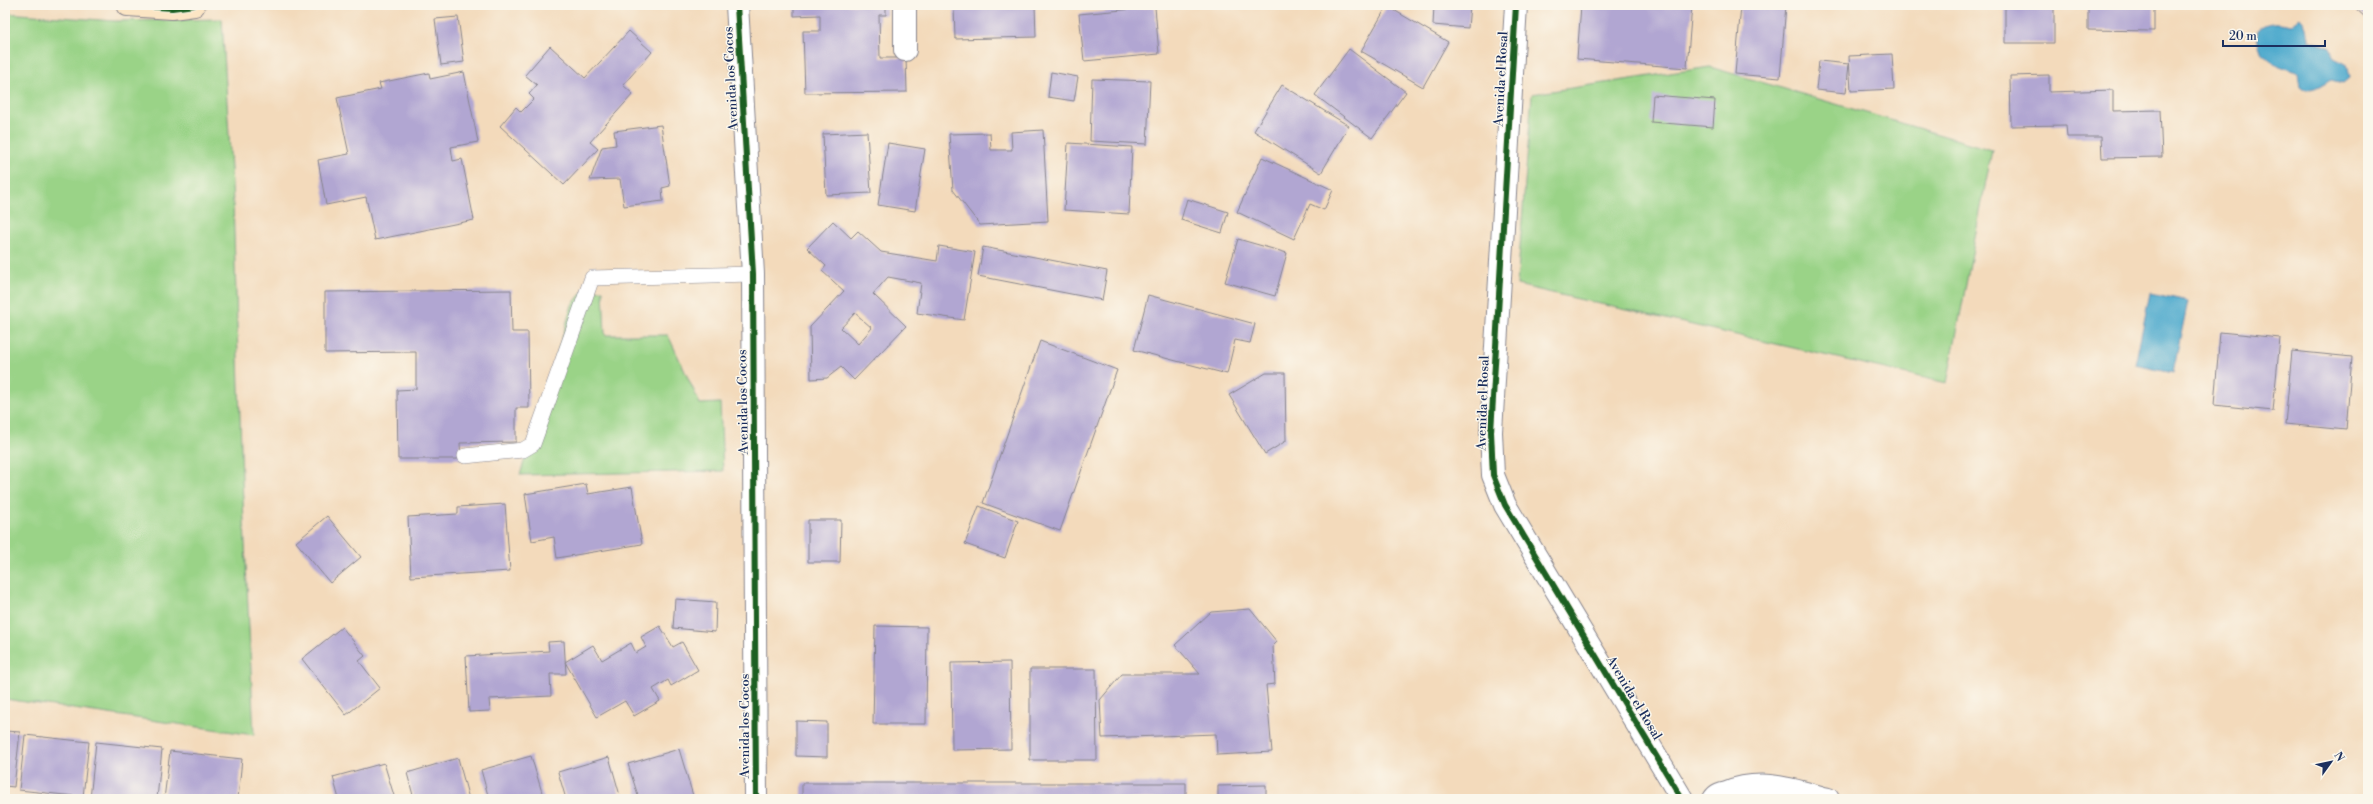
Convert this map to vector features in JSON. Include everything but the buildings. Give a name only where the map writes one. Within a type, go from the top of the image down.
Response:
[{"type":"street","points":[[128,5],[172,8],[194,5]]},
{"type":"street","name":"Avenida los Cocos","points":[[737,5],[753,274],[756,799]]},
{"type":"street","points":[[905,5],[905,50]]},
{"type":"street","name":"Avenida el Rosal","points":[[1516,5],[1491,432],[1493,475],[1505,506],[1682,799]]},
{"type":"street","points":[[1714,799],[1716,796],[1734,789],[1752,785],[1777,786],[1828,799]]},
{"type":"lane","points":[[465,456],[523,450],[533,444],[592,278],[753,274]]},
{"type":"green space","points":[[5,13],[115,21],[222,19],[233,202],[242,479],[254,735],[5,699]]},
{"type":"green space","points":[[1710,67],[1992,150],[1947,383],[1517,285],[1532,94]]},
{"type":"green space","points":[[603,290],[605,335],[668,335],[700,404],[720,403],[723,471],[520,475],[572,305],[583,291]]},
{"type":"water","points":[[2300,18],[2305,24],[2310,40],[2330,48],[2334,58],[2346,64],[2349,78],[2343,83],[2331,80],[2316,89],[2305,89],[2301,86],[2299,73],[2275,64],[2264,55],[2258,40],[2258,30],[2273,23],[2291,25]]},
{"type":"water","points":[[2150,293],[2188,301],[2173,373],[2135,365]]},
{"type":"cycle path","points":[[128,5],[172,8],[194,5]]},
{"type":"cycle path","points":[[737,5],[753,274],[756,799]]},
{"type":"cycle path","points":[[1516,5],[1491,432],[1493,475],[1505,505],[1682,799]]}]
